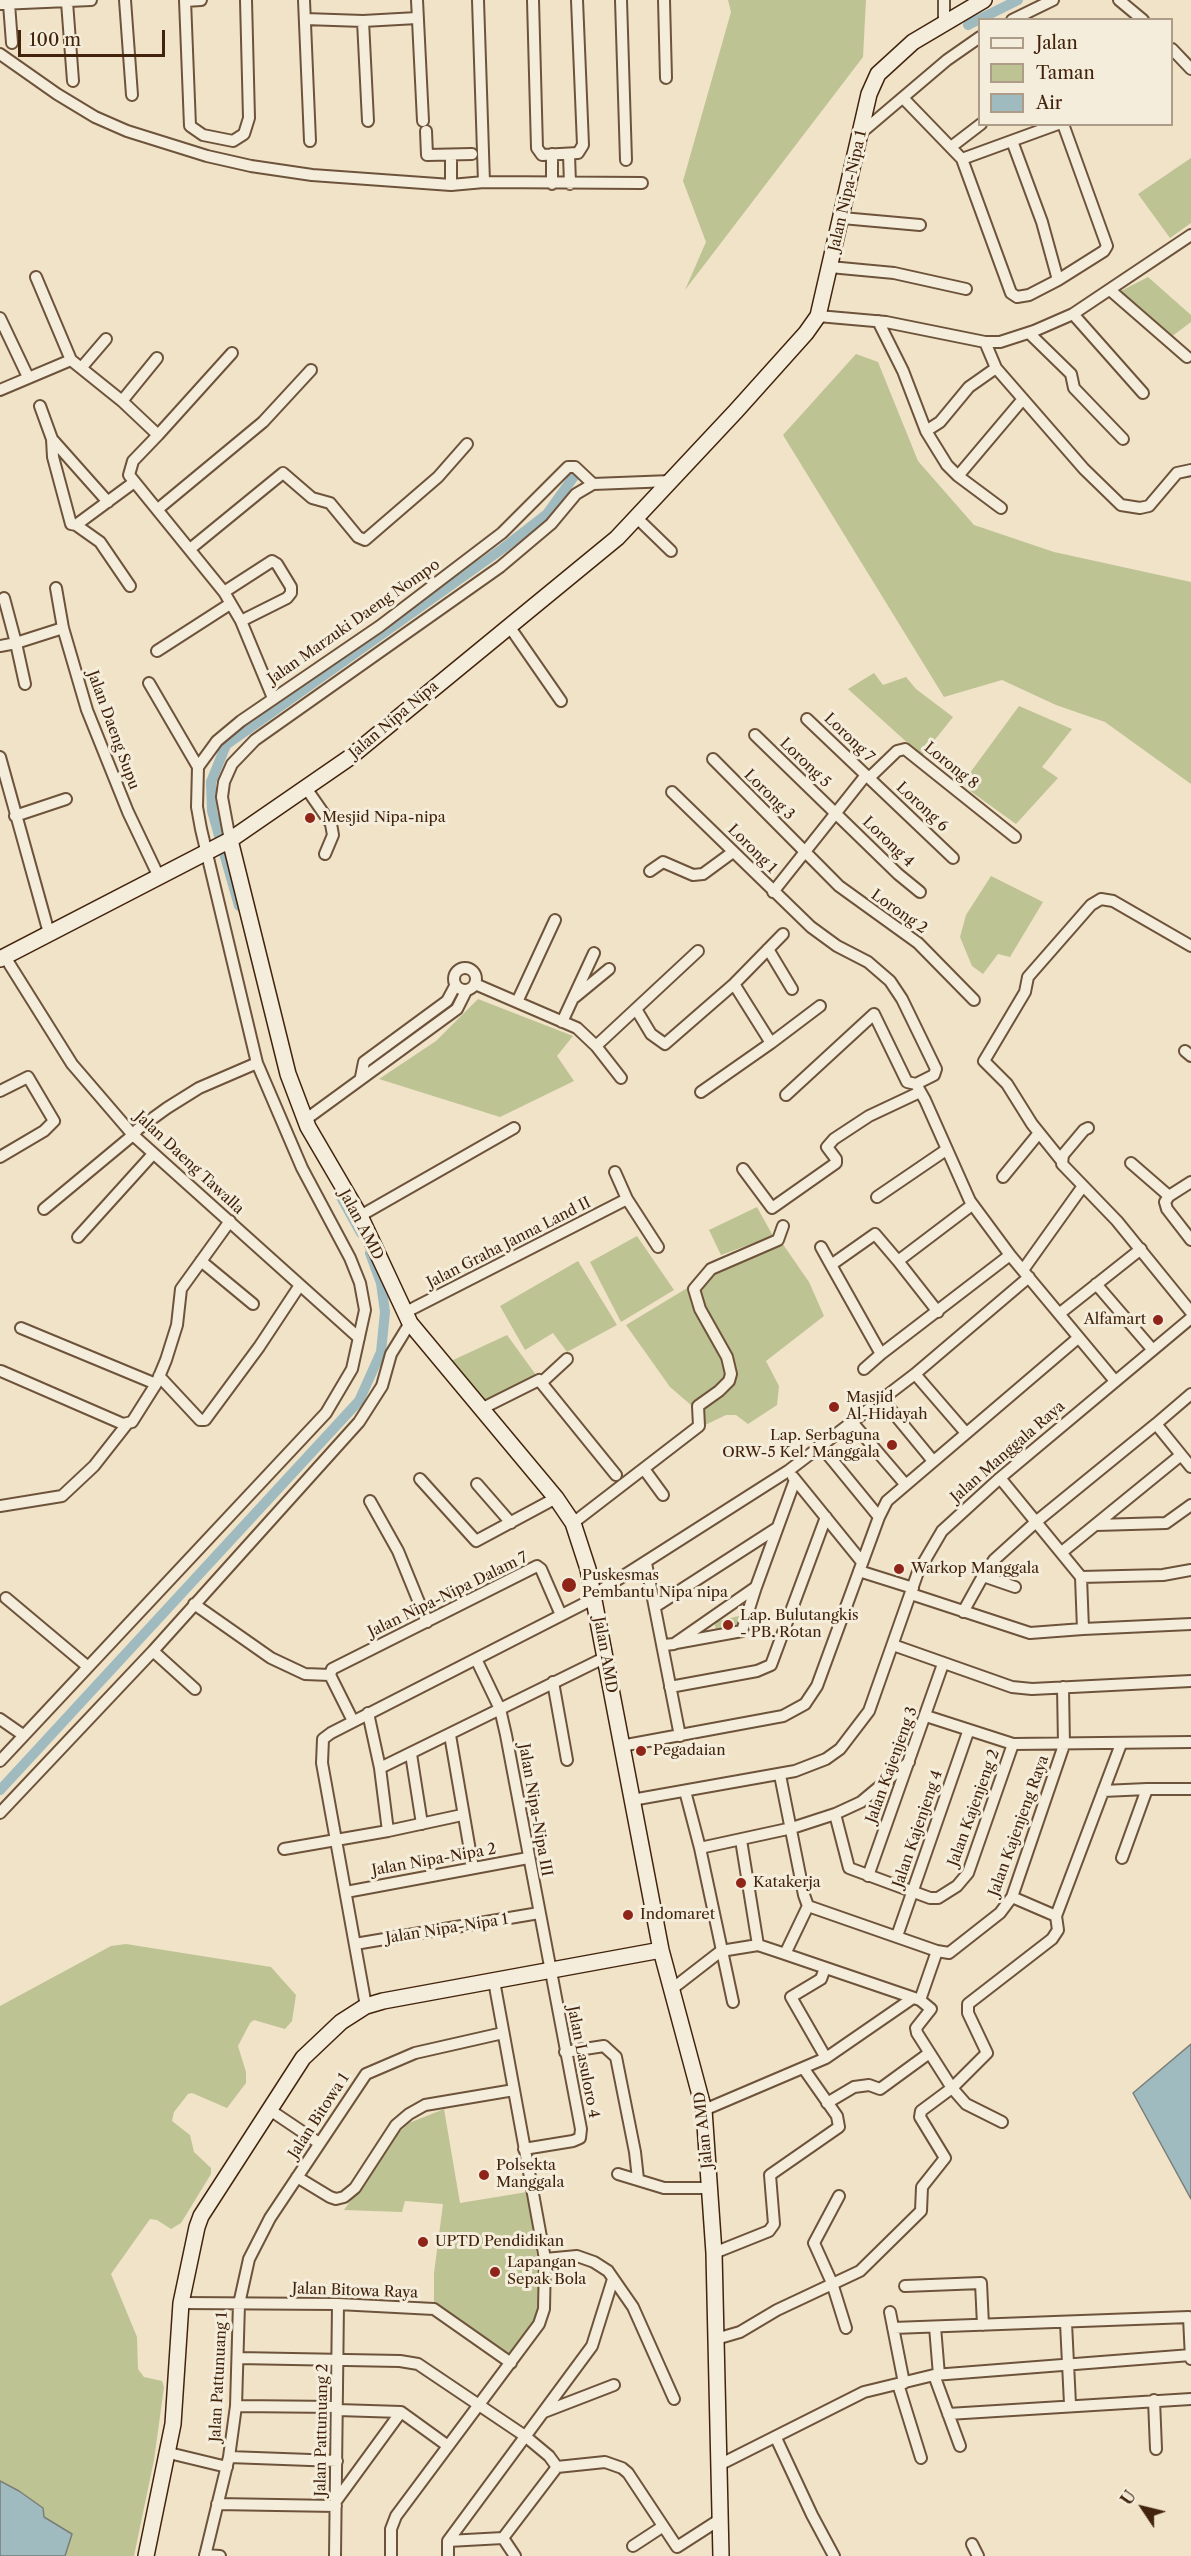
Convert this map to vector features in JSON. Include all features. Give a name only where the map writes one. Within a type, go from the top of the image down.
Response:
[{"type":"street","points":[[12,43],[5,4],[91,0]]},
{"type":"street","points":[[125,0],[132,95]]},
{"type":"street","points":[[201,0],[185,1],[188,120],[196,132],[221,139],[238,139],[247,129],[249,118],[243,0]]},
{"type":"street","points":[[304,0],[310,141]]},
{"type":"street","points":[[417,0],[424,126],[428,155],[472,154]]},
{"type":"street","points":[[478,0],[484,182]]},
{"type":"street","points":[[533,0],[537,148],[542,155],[578,153],[583,146],[577,0]]},
{"type":"street","points":[[621,0],[626,160]]},
{"type":"street","points":[[664,0],[666,78]]},
{"type":"street","points":[[944,0],[944,23]]},
{"type":"street","points":[[1016,18],[1053,0]]},
{"type":"street","points":[[1119,0],[1141,18]]},
{"type":"street","points":[[67,2],[73,81]]},
{"type":"street","name":"Jalan Nipa-Nipa 1","points":[[736,409],[806,333],[818,316],[869,94],[878,74],[913,42],[978,2]]},
{"type":"street","points":[[305,19],[363,21],[417,18]]},
{"type":"street","points":[[363,21],[368,121]]},
{"type":"street","points":[[861,134],[947,60],[978,38]]},
{"type":"street","points":[[1173,50],[1191,69]]},
{"type":"street","points":[[0,54],[57,94],[95,117],[127,131],[220,159],[312,175],[451,185],[484,182],[642,183]]},
{"type":"street","points":[[904,99],[962,159],[1011,293],[1017,297],[1029,295],[1058,280],[1104,251],[1107,246],[1064,126]]},
{"type":"street","points":[[951,147],[978,126]]},
{"type":"street","points":[[962,159],[1053,126]]},
{"type":"street","points":[[220,159],[221,139]]},
{"type":"street","points":[[1012,141],[1045,231],[1058,280]]},
{"type":"street","points":[[552,154],[552,184]]},
{"type":"street","points":[[570,154],[570,184]]},
{"type":"street","points":[[451,185],[452,155]]},
{"type":"street","points":[[842,218],[920,225]]},
{"type":"street","points":[[818,316],[878,321],[985,342],[1000,342],[1029,333],[1073,314],[1191,235]]},
{"type":"street","points":[[830,267],[894,273],[966,290]]},
{"type":"street","points":[[36,277],[71,360],[122,401],[158,435]]},
{"type":"street","points":[[1110,290],[1186,357]]},
{"type":"street","points":[[1073,314],[1143,393]]},
{"type":"street","points":[[0,318],[28,377]]},
{"type":"street","points":[[878,321],[903,370],[926,431],[947,465],[1001,508]]},
{"type":"street","points":[[1029,333],[1071,374],[1074,388],[1123,439]]},
{"type":"street","points":[[82,367],[106,339]]},
{"type":"street","points":[[985,342],[996,368],[1098,484],[1122,505],[1140,508],[1149,506],[1177,473],[1191,470]]},
{"type":"street","points":[[232,353],[131,464],[129,475],[133,483],[158,509],[224,592],[241,621],[273,698]]},
{"type":"street","points":[[122,401],[157,358]]},
{"type":"street","points":[[0,390],[71,360]]},
{"type":"street","points":[[926,431],[940,422],[969,387],[996,368]]},
{"type":"street","points":[[158,509],[263,422],[311,370]]},
{"type":"street","points":[[958,476],[1023,399]]},
{"type":"street","points":[[39,406],[52,439],[108,502]]},
{"type":"street","name":"Jalan Nipa Nipa","points":[[2,958],[228,841],[350,758],[601,551],[637,518],[736,409]]},
{"type":"street","points":[[52,439],[52,457],[70,523],[100,542],[130,586]]},
{"type":"street","points":[[190,549],[283,473],[312,498],[333,506],[358,537],[365,540],[438,477],[467,444]]},
{"type":"street","name":"Jalan Marzuki Daeng Nompo","points":[[198,767],[217,741],[273,698],[380,626],[492,540],[554,484],[568,467],[579,470],[593,484]]},
{"type":"street","points":[[228,841],[223,807],[224,782],[232,764],[243,751],[500,567],[551,524],[576,494],[593,484],[671,481]]},
{"type":"street","points":[[76,525],[133,483]]},
{"type":"street","points":[[637,518],[671,551]]},
{"type":"street","points":[[224,592],[272,561],[277,564],[291,587],[291,593],[287,598],[241,621]]},
{"type":"street","name":"Jalan Daeng Supu","points":[[56,588],[63,628],[93,727],[159,877]]},
{"type":"street","points":[[4,598],[25,684]]},
{"type":"street","points":[[157,651],[230,604]]},
{"type":"street","points":[[509,626],[561,701]]},
{"type":"street","points":[[0,646],[63,628]]},
{"type":"street","points":[[0,1761],[326,1413],[352,1369],[365,1310],[360,1283],[335,1228],[302,1168],[257,1063],[196,807],[198,767],[149,683]]},
{"type":"street","name":"Lorong 7","points":[[807,719],[868,777]]},
{"type":"street","name":"Lorong 5","points":[[754,735],[836,813]]},
{"type":"street","name":"Lorong 8","points":[[868,777],[897,751],[905,749],[1015,837]]},
{"type":"street","points":[[0,757],[49,933]]},
{"type":"street","name":"Lorong 3","points":[[713,759],[804,852]]},
{"type":"street","points":[[773,892],[868,777]]},
{"type":"street","name":"Lorong 6","points":[[868,777],[953,858]]},
{"type":"street","points":[[306,788],[331,824],[333,835],[325,854]]},
{"type":"street","name":"Lorong 1","points":[[672,792],[811,927],[837,946],[868,962],[890,981],[936,1069],[934,1076],[918,1088]]},
{"type":"street","points":[[15,816],[66,799]]},
{"type":"street","name":"Lorong 4","points":[[836,813],[898,874],[920,892]]},
{"type":"street","name":"Jalan AMD","points":[[228,841],[288,1074],[305,1120],[360,1216],[407,1318],[556,1498],[573,1523],[595,1596],[604,1658],[661,1950],[704,2110],[714,2253],[721,2464],[719,2520],[721,2556]]},
{"type":"street","points":[[650,871],[663,862],[693,874],[703,874],[733,852]]},
{"type":"street","name":"Lorong 2","points":[[804,852],[854,899],[918,943],[974,1000]]},
{"type":"street","points":[[1191,946],[1113,901],[1101,899],[1091,905],[1027,980],[1025,992],[984,1061],[1007,1084],[1066,1170],[1141,1249],[1191,1312]]},
{"type":"street","points":[[517,1002],[555,920]]},
{"type":"street","points":[[636,1009],[651,1034],[665,1044],[734,984],[783,934]]},
{"type":"street","points":[[768,949],[792,989]]},
{"type":"street","points":[[596,1046],[698,951]]},
{"type":"street","points":[[562,1022],[594,953]]},
{"type":"street","name":"Jalan Daeng Tawalla","points":[[2,958],[72,1064],[133,1136],[359,1338]]},
{"type":"street","points":[[573,999],[609,969]]},
{"type":"street","points":[[734,984],[771,1043]]},
{"type":"street","points":[[305,1120],[457,1009],[465,987],[517,1002],[577,1028],[596,1046],[621,1078]]},
{"type":"street","points":[[701,1092],[820,1006]]},
{"type":"street","points":[[786,1095],[874,1014],[906,1079],[918,1088],[970,1201],[1010,1255],[1115,1381]]},
{"type":"street","points":[[619,1025],[645,1026]]},
{"type":"street","points":[[44,1209],[133,1136],[138,1129],[167,1108],[199,1088],[257,1063]]},
{"type":"street","points":[[0,1091],[28,1077],[54,1121],[44,1131],[0,1157]]},
{"type":"street","points":[[743,1169],[772,1208],[836,1163],[836,1159],[827,1147],[834,1139],[918,1088]]},
{"type":"street","points":[[360,1216],[514,1128]]},
{"type":"street","points":[[1061,1160],[1086,1129]]},
{"type":"street","points":[[1003,1177],[1039,1132]]},
{"type":"street","points":[[877,1197],[946,1150]]},
{"type":"street","points":[[78,1237],[153,1154]]},
{"type":"street","points":[[1131,1163],[1169,1196]]},
{"type":"street","points":[[615,1172],[627,1199],[658,1247]]},
{"type":"street","points":[[1191,1182],[1169,1196],[1165,1202],[1167,1209],[1191,1240]]},
{"type":"street","points":[[366,2006],[321,1749],[326,1736],[595,1596],[792,1475],[820,1446],[915,1374],[1026,1274],[1083,1186]]},
{"type":"street","name":"Jalan Graha Janna Land II","points":[[407,1318],[627,1199]]},
{"type":"street","points":[[898,1261],[968,1208]]},
{"type":"street","points":[[0,1506],[62,1496],[94,1466],[137,1416],[158,1380],[177,1325],[181,1288],[230,1221]]},
{"type":"street","points":[[573,1523],[699,1426],[698,1406],[719,1391],[730,1378],[727,1357],[694,1294],[697,1284],[711,1269],[778,1240],[783,1226]]},
{"type":"street","points":[[831,1265],[875,1234],[938,1312]]},
{"type":"street","points":[[821,1247],[880,1354]]},
{"type":"street","points":[[1059,1314],[1141,1249]]},
{"type":"street","points":[[864,1369],[880,1354],[1010,1255]]},
{"type":"street","points":[[201,1261],[253,1304]]},
{"type":"street","points":[[1096,1284],[1152,1349]]},
{"type":"street","points":[[21,1328],[158,1380],[200,1420],[205,1420],[259,1347],[300,1285]]},
{"type":"street","points":[[0,1813],[153,1651],[359,1422],[381,1386],[391,1354],[407,1318]]},
{"type":"street","name":"Jalan Manggala Raya","points":[[632,1800],[780,1775],[814,1765],[847,1743],[869,1711],[927,1552],[942,1531],[1000,1478],[1191,1318]]},
{"type":"street","points":[[621,1746],[783,1716],[805,1704],[817,1686],[879,1516],[887,1501],[1078,1338]]},
{"type":"street","points":[[483,1408],[533,1382],[542,1382],[567,1359]]},
{"type":"street","points":[[0,1371],[128,1424]]},
{"type":"street","points":[[915,1374],[966,1433]]},
{"type":"street","points":[[542,1382],[616,1475]]},
{"type":"street","points":[[963,1612],[994,1560],[1037,1521],[1191,1394]]},
{"type":"street","points":[[882,1399],[933,1461]]},
{"type":"street","points":[[852,1422],[905,1484]]},
{"type":"street","points":[[1156,1424],[1191,1467]]},
{"type":"street","points":[[820,1446],[879,1516]]},
{"type":"street","points":[[1062,1552],[1181,1455]]},
{"type":"street","points":[[644,1469],[663,1495]]},
{"type":"street","points":[[792,1475],[826,1517],[861,1567],[963,1612],[1030,1633],[1191,1624]]},
{"type":"street","points":[[669,1644],[742,1631],[777,1528],[792,1475]]},
{"type":"street","points":[[1000,1478],[1081,1577],[1083,1629]]},
{"type":"street","points":[[420,1479],[472,1540],[477,1541],[556,1498]]},
{"type":"street","points":[[477,1484],[511,1523]]},
{"type":"street","points":[[370,1501],[398,1551],[427,1622]]},
{"type":"street","points":[[1096,1526],[1166,1523],[1191,1505]]},
{"type":"street","points":[[670,1687],[757,1671],[771,1665],[826,1517]]},
{"type":"street","points":[[656,1606],[777,1528]]},
{"type":"street","points":[[646,1563],[656,1606],[669,1644],[670,1687],[680,1736]]},
{"type":"street","name":"Jalan Nipa-Nipa Dalam 7","points":[[331,1676],[332,1669],[537,1566],[541,1569],[561,1615]]},
{"type":"street","points":[[1081,1577],[1163,1575],[1191,1570]]},
{"type":"street","points":[[983,1576],[1016,1587]]},
{"type":"street","points":[[669,1644],[756,1587]]},
{"type":"street","points":[[6,1598],[87,1666]]},
{"type":"street","points":[[194,1604],[271,1658],[305,1674],[331,1676],[353,1721]]},
{"type":"street","points":[[893,1646],[1012,1687],[1064,1688],[1191,1681]]},
{"type":"street","points":[[153,1651],[195,1689]]},
{"type":"street","points":[[380,1768],[604,1658]]},
{"type":"street","name":"Jalan Nipa-Nipa III","points":[[476,1659],[500,1709],[552,1970]]},
{"type":"street","name":"Jalan Kajenjeng 3","points":[[868,1875],[943,1664]]},
{"type":"street","points":[[554,1682],[567,1760]]},
{"type":"street","name":"Jalan Kajenjeng Raya","points":[[937,1951],[946,1953],[955,1950],[1000,1913],[1012,1897],[1064,1745],[1064,1688]]},
{"type":"street","points":[[368,1713],[380,1768],[388,1831]]},
{"type":"street","points":[[926,1716],[968,1732],[1013,1744],[1191,1742]]},
{"type":"street","points":[[0,1719],[23,1735]]},
{"type":"street","name":"Jalan Kajenjeng 4","points":[[897,1936],[968,1732]]},
{"type":"street","points":[[450,1735],[462,1815],[473,1868]]},
{"type":"street","name":"Jalan Kajenjeng 2","points":[[835,1814],[847,1866],[912,1892],[938,1898],[964,1879],[1013,1744]]},
{"type":"street","points":[[716,2339],[740,2332],[832,2283],[864,2269],[921,2211],[924,2203],[920,2194],[922,2187],[945,2158],[932,2141],[920,2115],[952,2088],[987,2052],[968,2013],[967,2006],[1052,1939],[1058,1930],[1056,1916],[1120,1744]]},
{"type":"street","points":[[411,1754],[422,1824]]},
{"type":"street","points":[[700,1848],[792,1828],[835,1814],[861,1802],[909,1762]]},
{"type":"street","points":[[780,1775],[808,1906],[785,1954]]},
{"type":"street","points":[[1122,1858],[1148,1789]]},
{"type":"street","points":[[1103,1791],[1191,1789]]},
{"type":"street","points":[[685,1791],[700,1848],[733,2002]]},
{"type":"street","points":[[284,1849],[337,1838],[388,1831],[462,1815]]},
{"type":"street","points":[[741,1840],[758,1945]]},
{"type":"street","name":"Jalan Nipa-Nipa 2","points":[[346,1892],[528,1858]]},
{"type":"street","points":[[1012,1897],[1056,1916]]},
{"type":"street","points":[[704,2110],[826,2058],[917,1999],[937,1951],[808,1906]]},
{"type":"street","name":"Jalan Nipa-Nipa 1","points":[[355,1944],[539,1913]]},
{"type":"street","points":[[672,1989],[721,1951],[758,1945],[917,1999],[931,2007],[916,2030],[928,2054],[966,2104],[1002,2122]]},
{"type":"street","points":[[146,2556],[169,2453],[176,2402],[181,2303],[201,2216],[309,2051],[341,2022],[366,2006],[661,1950]]},
{"type":"street","points":[[825,1968],[820,1979],[791,1997],[826,2058]]},
{"type":"street","name":"Jalan Lasuloro 4","points":[[524,2150],[573,2141],[580,2136],[552,1970]]},
{"type":"street","points":[[391,2556],[391,2529],[396,2516],[539,2324],[544,2309],[545,2259],[494,1981]]},
{"type":"street","name":"Jalan Bitowa 1","points":[[239,2304],[249,2259],[257,2241],[366,2074],[415,2053],[503,2033]]},
{"type":"street","points":[[565,2052],[604,2046],[616,2057],[638,2179]]},
{"type":"street","points":[[827,2103],[854,2087],[870,2085],[880,2089],[928,2054]]},
{"type":"street","points":[[714,2253],[765,2234],[772,2228],[774,2224],[769,2177],[839,2127],[837,2116],[804,2069]]},
{"type":"street","points":[[297,2177],[330,2197],[344,2197],[355,2188],[396,2125],[409,2114],[425,2105],[514,2090]]},
{"type":"street","points":[[270,2110],[319,2143]]},
{"type":"street","points":[[618,2174],[672,2189],[709,2188]]},
{"type":"street","points":[[839,2196],[814,2241],[832,2283],[846,2328]]},
{"type":"street","points":[[545,2259],[577,2256],[600,2265],[613,2279],[640,2320],[674,2399]]},
{"type":"street","points":[[448,2556],[448,2541],[595,2340],[613,2279]]},
{"type":"street","points":[[905,2286],[981,2283],[983,2325]]},
{"type":"street","name":"Jalan Bitowa Raya","points":[[181,2303],[338,2304],[434,2309],[510,2363]]},
{"type":"street","name":"Jalan Pattunuang 1","points":[[205,2556],[228,2462],[236,2406],[239,2304]]},
{"type":"street","name":"Jalan Pattunuang 2","points":[[335,2556],[338,2304]]},
{"type":"street","points":[[890,2312],[901,2384],[921,2458]]},
{"type":"street","points":[[721,2464],[864,2392],[937,2375],[1191,2356],[1189,2317],[1066,2324],[893,2328]]},
{"type":"street","points":[[1066,2324],[1070,2404]]},
{"type":"street","points":[[935,2327],[937,2375],[960,2446]]},
{"type":"street","points":[[238,2358],[400,2361],[418,2364],[525,2436],[549,2456],[556,2467]]},
{"type":"street","points":[[543,2412],[614,2385]]},
{"type":"street","points":[[948,2414],[1070,2404],[1191,2399]]},
{"type":"street","points":[[1154,2400],[1156,2449]]},
{"type":"street","points":[[236,2406],[401,2412],[448,2446]]},
{"type":"street","points":[[217,2505],[336,2504],[401,2412]]},
{"type":"street","points":[[776,2438],[834,2556]]},
{"type":"street","points":[[169,2453],[228,2462],[337,2461]]},
{"type":"street","points":[[503,2538],[556,2467],[606,2462],[628,2473],[662,2527],[679,2547],[719,2520]]},
{"type":"street","points":[[633,2546],[662,2527]]},
{"type":"street","points":[[448,2541],[503,2538]]},
{"type":"street","points":[[503,2538],[515,2556]]},
{"type":"street","points":[[972,2544],[978,2556]]},
{"type":"street","points":[[205,2556],[220,2556]]},
{"type":"green space","points":[[728,0],[866,0],[863,57],[685,290],[706,242],[683,181],[731,12]]},
{"type":"green space","points":[[1191,158],[1191,223],[1170,238],[1138,194]]},
{"type":"green space","points":[[1148,277],[1191,315],[1191,322],[1167,340],[1119,292]]},
{"type":"green space","points":[[856,354],[878,362],[918,461],[974,525],[1054,552],[1191,582],[1191,784],[1105,722],[1056,705],[1002,680],[944,697],[783,435]]},
{"type":"green space","points":[[874,673],[883,685],[906,677],[916,689],[953,717],[922,756],[848,689]]},
{"type":"green space","points":[[1019,706],[1072,729],[1042,767],[1058,778],[1016,824],[966,788],[964,781]]},
{"type":"green space","points":[[991,876],[1043,902],[1010,957],[998,954],[983,974],[972,966],[960,937],[966,915]]},
{"type":"green space","points":[[478,999],[573,1036],[557,1056],[574,1081],[500,1117],[379,1079],[436,1041]]},
{"type":"green space","points":[[757,1207],[773,1236],[721,1255],[709,1230]]},
{"type":"green space","points":[[637,1236],[674,1290],[621,1322],[590,1262]]},
{"type":"green space","points":[[780,1240],[809,1282],[824,1316],[766,1361],[779,1386],[777,1405],[748,1424],[736,1415],[726,1415],[703,1426],[691,1405],[670,1387],[626,1325],[717,1270]]},
{"type":"green space","points":[[578,1261],[617,1325],[567,1352],[553,1333],[525,1350],[500,1306]]},
{"type":"green space","points":[[507,1335],[536,1375],[483,1402],[451,1361]]},
{"type":"green space","name":"Lap. Bulutangkis - PB. Rotan","points":[[739,1616],[742,1627],[717,1633],[714,1622]]},
{"type":"green space","points":[[126,1944],[271,1967],[296,1995],[292,2021],[285,2029],[254,2020],[250,2023],[238,2046],[246,2072],[246,2083],[227,2108],[192,2093],[188,2094],[174,2112],[172,2121],[190,2135],[194,2152],[211,2168],[211,2174],[181,2223],[171,2229],[157,2220],[150,2219],[111,2274],[137,2337],[138,2369],[144,2377],[162,2381],[164,2387],[154,2460],[134,2556],[65,2556],[71,2534],[43,2517],[43,2508],[0,2481],[0,2006],[111,1946]]},
{"type":"green space","points":[[444,2109],[460,2203],[527,2192],[541,2282],[537,2319],[509,2357],[434,2304],[434,2273],[443,2204],[405,2201],[402,2212],[344,2210],[397,2134],[409,2123]]},
{"type":"water","points":[[1191,2044],[1191,2199],[1133,2093]]},
{"type":"water","points":[[0,2481],[43,2508],[44,2517],[72,2534],[65,2556],[0,2556]]},
{"type":"waterway","points":[[982,18],[1018,0]]},
{"type":"waterway","points":[[968,25],[978,20]]},
{"type":"waterway","points":[[239,906],[212,811],[211,782],[226,745],[502,549],[547,514],[575,475]]},
{"type":"waterway","points":[[341,1197],[361,1233]]},
{"type":"waterway","points":[[0,1790],[359,1401],[381,1352],[385,1312],[381,1283],[370,1253]]},
{"type":"place","name":"Mesjid Nipa-nipa","points":[[310,818]]},
{"type":"place","name":"Alfamart","points":[[1158,1320]]},
{"type":"place","name":"Masjid Al-Hidayah","points":[[834,1407]]},
{"type":"place","name":"Lap. Serbaguna ORW-5 Kel. Manggala","points":[[892,1445]]},
{"type":"place","name":"Warkop Manggala","points":[[899,1569]]},
{"type":"place","name":"Puskesmas Pembantu Nipa nipa","points":[[569,1585]]},
{"type":"place","name":"Lap. Bulutangkis - PB. Rotan","points":[[728,1625]]},
{"type":"place","name":"Pegadaian","points":[[641,1751]]},
{"type":"place","name":"Katakerja","points":[[741,1883]]},
{"type":"place","name":"Indomaret","points":[[628,1915]]},
{"type":"place","name":"Polsekta Manggala","points":[[484,2175]]},
{"type":"place","name":"UPTD Pendidikan","points":[[423,2242]]},
{"type":"place","name":"Lapangan Sepak Bola","points":[[495,2272]]}]
